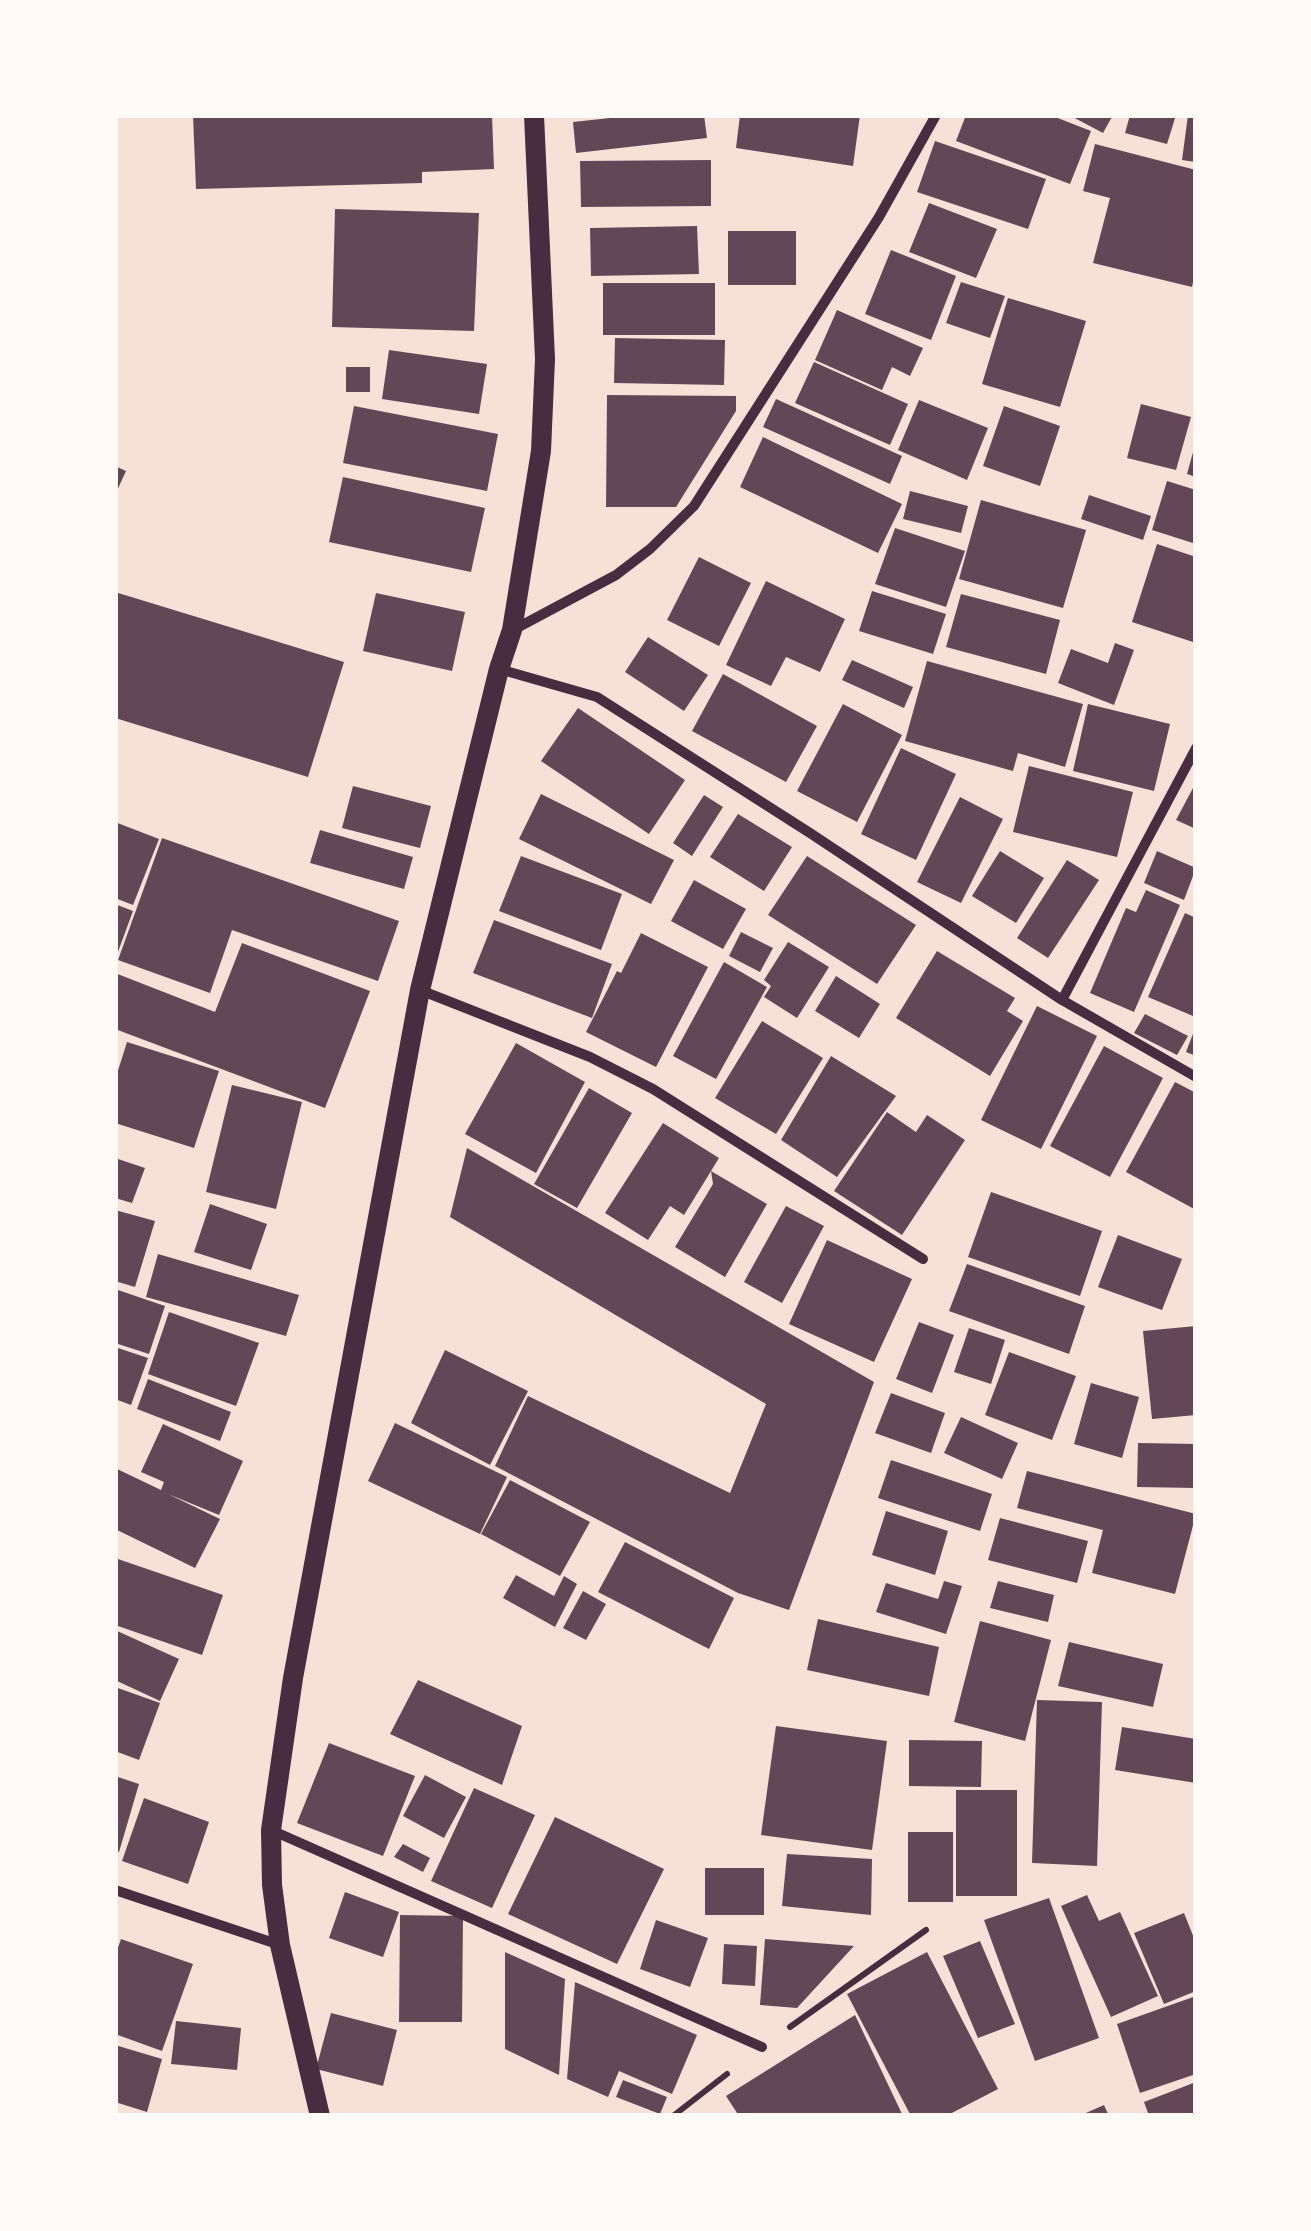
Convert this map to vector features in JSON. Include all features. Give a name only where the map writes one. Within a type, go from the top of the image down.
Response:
[{"type":"main road","points":[[320,2116],[280,1945],[272,1886],[271,1830],[292,1678],[420,990],[512,630],[541,451],[545,359],[534,115]]},
{"type":"street","points":[[512,630],[616,575],[650,549],[694,506],[880,216],[936,115]]},
{"type":"street","points":[[499,669],[597,698],[810,832],[1062,1000],[1196,1077]]},
{"type":"street","points":[[1062,1000],[1196,748]]},
{"type":"street","points":[[420,990],[590,1057],[653,1089],[922,1259]]},
{"type":"street","points":[[271,1830],[762,2047]]},
{"type":"street","points":[[115,1890],[280,1945]]},
{"type":"path","points":[[673,2116],[926,1930]]},
{"type":"building","points":[[193,115],[492,115],[494,169],[422,172],[422,183],[196,189]]},
{"type":"building","points":[[638,115],[704,115],[707,138],[576,153],[573,122]]},
{"type":"building","points":[[740,115],[860,115],[853,166],[736,148]]},
{"type":"building","points":[[966,115],[1050,115],[1091,131],[1070,184],[956,141]]},
{"type":"building","points":[[1069,115],[1113,115],[1103,133]]},
{"type":"building","points":[[1130,115],[1176,115],[1167,144],[1125,133]]},
{"type":"building","points":[[1188,115],[1196,115],[1196,162],[1182,160]]},
{"type":"building","points":[[935,141],[1046,179],[1028,229],[917,192]]},
{"type":"building","points":[[1095,144],[1196,170],[1196,270],[1192,287],[1093,263],[1110,198],[1083,191]]},
{"type":"building","points":[[711,160],[711,206],[581,207],[580,161]]},
{"type":"building","points":[[929,203],[997,229],[976,278],[909,252]]},
{"type":"building","points":[[335,209],[479,213],[474,331],[332,327]]},
{"type":"building","points":[[697,226],[699,274],[591,276],[590,228]]},
{"type":"building","points":[[728,231],[796,231],[796,285],[728,285]]},
{"type":"building","points":[[891,250],[956,276],[931,340],[865,314]]},
{"type":"building","points":[[961,282],[1005,296],[990,338],[946,323]]},
{"type":"building","points":[[603,283],[715,283],[715,335],[603,335]]},
{"type":"building","points":[[1008,298],[1086,321],[1060,407],[982,384]]},
{"type":"building","points":[[837,310],[923,348],[910,376],[892,367],[882,390],[815,360]]},
{"type":"building","points":[[615,338],[725,340],[724,385],[614,383]]},
{"type":"building","points":[[389,350],[487,364],[479,414],[382,399]]},
{"type":"building","points":[[814,362],[908,404],[890,445],[795,403]]},
{"type":"building","points":[[346,367],[370,367],[370,392],[346,392]]},
{"type":"building","points":[[607,395],[736,396],[736,411],[676,507],[606,507]]},
{"type":"building","points":[[776,399],[902,456],[890,484],[763,427]]},
{"type":"building","points":[[919,400],[988,428],[967,480],[898,450]]},
{"type":"building","points":[[1141,404],[1191,417],[1176,470],[1127,458]]},
{"type":"building","points":[[354,406],[498,434],[487,491],[343,463]]},
{"type":"building","points":[[1004,406],[1060,426],[1040,486],[983,466]]},
{"type":"building","points":[[763,437],[902,504],[878,553],[740,487]]},
{"type":"building","points":[[1196,445],[1196,477],[1187,474]]},
{"type":"building","points":[[115,466],[126,471],[115,495]]},
{"type":"building","points":[[343,477],[485,508],[471,572],[329,542]]},
{"type":"building","points":[[1167,481],[1196,490],[1196,544],[1152,530]]},
{"type":"building","points":[[910,491],[968,506],[961,533],[903,519]]},
{"type":"building","points":[[1089,495],[1151,516],[1143,540],[1081,519]]},
{"type":"building","points":[[981,500],[1086,530],[1063,608],[959,579]]},
{"type":"building","points":[[895,528],[965,551],[946,607],[875,584]]},
{"type":"building","points":[[1157,544],[1196,557],[1196,643],[1132,622]]},
{"type":"building","points":[[699,557],[751,583],[719,646],[667,620]]},
{"type":"building","points":[[766,581],[845,619],[820,672],[786,657],[771,686],[726,665]]},
{"type":"building","points":[[872,591],[946,614],[933,654],[859,631]]},
{"type":"building","points":[[115,592],[344,662],[308,777],[115,718]]},
{"type":"building","points":[[376,593],[465,612],[452,671],[363,651]]},
{"type":"building","points":[[961,594],[1060,620],[1046,674],[946,647]]},
{"type":"building","points":[[648,637],[708,675],[684,711],[625,672]]},
{"type":"building","points":[[1115,643],[1134,650],[1114,705],[1058,683],[1071,649],[1108,663]]},
{"type":"building","points":[[852,660],[913,687],[904,708],[842,680]]},
{"type":"building","points":[[927,661],[1083,704],[1065,767],[1018,753],[1013,771],[905,741]]},
{"type":"building","points":[[723,674],[817,726],[786,782],[692,731]]},
{"type":"building","points":[[843,704],[902,735],[857,822],[797,791]]},
{"type":"building","points":[[1088,704],[1170,724],[1154,791],[1073,771]]},
{"type":"building","points":[[578,708],[685,780],[649,834],[541,761]]},
{"type":"building","points":[[901,748],[956,774],[916,860],[861,834]]},
{"type":"building","points":[[1029,766],[1133,792],[1117,857],[1013,832]]},
{"type":"building","points":[[353,786],[431,806],[420,848],[342,828]]},
{"type":"building","points":[[1193,788],[1196,789],[1196,829],[1176,820]]},
{"type":"building","points":[[541,794],[674,860],[651,904],[519,839]]},
{"type":"building","points":[[704,795],[723,807],[692,856],[673,843]]},
{"type":"building","points":[[960,797],[1003,819],[961,903],[917,882]]},
{"type":"building","points":[[738,814],[792,847],[764,891],[710,857]]},
{"type":"building","points":[[115,822],[159,839],[133,905],[115,898]]},
{"type":"building","points":[[320,830],[413,857],[404,889],[310,863]]},
{"type":"building","points":[[162,838],[399,921],[378,981],[232,930],[210,993],[118,960]]},
{"type":"building","points":[[1000,851],[1044,878],[1016,923],[972,896]]},
{"type":"building","points":[[1157,851],[1196,868],[1184,900],[1144,883]]},
{"type":"building","points":[[521,856],[622,894],[601,950],[499,911]]},
{"type":"building","points":[[807,856],[916,925],[877,984],[768,915]]},
{"type":"building","points":[[1067,860],[1099,880],[1048,958],[1017,938]]},
{"type":"building","points":[[694,880],[746,909],[723,949],[671,921]]},
{"type":"building","points":[[1146,890],[1180,905],[1134,1012],[1090,993],[1126,908],[1136,912]]},
{"type":"building","points":[[115,904],[133,911],[115,960]]},
{"type":"building","points":[[1185,913],[1196,918],[1193,1016],[1148,997]]},
{"type":"building","points":[[494,920],[612,964],[592,1018],[473,973]]},
{"type":"building","points":[[741,932],[773,948],[760,972],[729,956]]},
{"type":"building","points":[[641,933],[708,967],[656,1067],[586,1032]]},
{"type":"building","points":[[788,942],[829,967],[797,1018],[764,997],[771,986],[764,980]]},
{"type":"building","points":[[242,943],[370,991],[325,1108],[115,1029],[115,973],[215,1012]]},
{"type":"building","points":[[937,951],[1015,998],[1007,1011],[1023,1021],[990,1076],[896,1018]]},
{"type":"building","points":[[724,962],[767,987],[716,1079],[673,1056]]},
{"type":"building","points":[[836,976],[880,1004],[859,1038],[815,1011]]},
{"type":"building","points":[[1037,1006],[1097,1036],[1041,1149],[981,1120]]},
{"type":"building","points":[[1145,1014],[1188,1036],[1177,1055],[1134,1033]]},
{"type":"building","points":[[762,1021],[823,1058],[776,1134],[715,1098]]},
{"type":"building","points":[[1196,1026],[1196,1056],[1186,1052]]},
{"type":"building","points":[[127,1042],[219,1071],[194,1148],[115,1123],[115,1080]]},
{"type":"building","points":[[516,1043],[585,1082],[536,1173],[465,1134]]},
{"type":"building","points":[[1104,1046],[1163,1078],[1110,1177],[1050,1146]]},
{"type":"building","points":[[831,1056],[896,1096],[837,1177],[781,1140]]},
{"type":"building","points":[[1175,1082],[1196,1093],[1196,1210],[1126,1172]]},
{"type":"building","points":[[232,1085],[302,1102],[276,1209],[206,1192]]},
{"type":"building","points":[[589,1088],[632,1113],[577,1208],[534,1184]]},
{"type":"building","points":[[887,1112],[916,1132],[927,1115],[965,1140],[902,1235],[834,1191]]},
{"type":"building","points":[[663,1123],[719,1158],[684,1215],[670,1206],[648,1240],[605,1213]]},
{"type":"building","points":[[467,1148],[874,1382],[789,1610],[738,1593],[495,1466],[528,1396],[730,1493],[766,1404],[450,1217]]},
{"type":"building","points":[[115,1158],[145,1168],[132,1203],[115,1198]]},
{"type":"building","points":[[711,1171],[767,1204],[725,1277],[675,1247],[713,1184]]},
{"type":"building","points":[[991,1192],[1102,1231],[1080,1296],[968,1257]]},
{"type":"building","points":[[210,1204],[267,1224],[251,1270],[194,1252]]},
{"type":"building","points":[[786,1206],[824,1226],[782,1303],[744,1282]]},
{"type":"building","points":[[115,1210],[155,1221],[135,1287],[115,1281]]},
{"type":"building","points":[[1118,1235],[1182,1259],[1162,1310],[1098,1287]]},
{"type":"building","points":[[827,1240],[912,1279],[874,1362],[789,1324]]},
{"type":"building","points":[[158,1254],[299,1295],[286,1336],[146,1297]]},
{"type":"building","points":[[967,1264],[1085,1306],[1069,1354],[949,1311]]},
{"type":"building","points":[[115,1289],[165,1306],[149,1354],[115,1343]]},
{"type":"building","points":[[169,1312],[259,1343],[236,1406],[148,1374]]},
{"type":"building","points":[[919,1322],[954,1335],[932,1393],[896,1379]]},
{"type":"building","points":[[1196,1326],[1196,1415],[1152,1419],[1143,1331]]},
{"type":"building","points":[[969,1328],[1005,1340],[991,1384],[954,1372]]},
{"type":"building","points":[[115,1347],[148,1358],[131,1405],[115,1399]]},
{"type":"building","points":[[445,1350],[528,1391],[490,1465],[411,1423]]},
{"type":"building","points":[[1009,1352],[1076,1376],[1052,1440],[985,1415]]},
{"type":"building","points":[[148,1379],[231,1412],[220,1441],[137,1409]]},
{"type":"building","points":[[1091,1383],[1139,1397],[1122,1458],[1074,1444]]},
{"type":"building","points":[[891,1393],[945,1413],[931,1453],[875,1433]]},
{"type":"building","points":[[961,1417],[1018,1443],[1002,1479],[944,1453]]},
{"type":"building","points":[[395,1423],[507,1477],[480,1534],[368,1481]]},
{"type":"building","points":[[163,1424],[243,1461],[219,1515],[168,1494],[220,1519],[195,1568],[115,1529],[115,1468],[161,1490],[164,1482],[141,1472]]},
{"type":"building","points":[[1138,1443],[1196,1444],[1196,1488],[1137,1487]]},
{"type":"building","points":[[891,1460],[992,1494],[980,1531],[878,1498]]},
{"type":"building","points":[[1027,1471],[1196,1514],[1175,1594],[1092,1573],[1103,1530],[1017,1508]]},
{"type":"building","points":[[510,1480],[590,1522],[560,1576],[481,1534]]},
{"type":"building","points":[[886,1511],[948,1531],[935,1575],[872,1555]]},
{"type":"building","points":[[1000,1518],[1088,1541],[1077,1583],[988,1560]]},
{"type":"building","points":[[625,1542],[734,1598],[709,1649],[598,1592]]},
{"type":"building","points":[[115,1558],[223,1595],[202,1655],[115,1625]]},
{"type":"building","points":[[516,1575],[554,1596],[564,1576],[577,1584],[555,1627],[503,1598]]},
{"type":"building","points":[[944,1581],[962,1586],[946,1634],[876,1612],[886,1583],[938,1599]]},
{"type":"building","points":[[998,1581],[1054,1595],[1048,1622],[990,1608]]},
{"type":"building","points":[[583,1591],[606,1604],[586,1640],[563,1628]]},
{"type":"building","points":[[818,1619],[939,1647],[929,1696],[807,1670]]},
{"type":"building","points":[[980,1621],[1051,1640],[1025,1741],[954,1722]]},
{"type":"building","points":[[115,1630],[179,1659],[160,1701],[115,1680]]},
{"type":"building","points":[[1069,1642],[1163,1664],[1153,1707],[1058,1686]]},
{"type":"building","points":[[418,1680],[522,1726],[502,1785],[390,1734]]},
{"type":"building","points":[[115,1687],[160,1703],[139,1760],[115,1751]]},
{"type":"building","points":[[1037,1700],[1102,1702],[1097,1866],[1032,1863]]},
{"type":"building","points":[[776,1726],[887,1741],[872,1850],[761,1835]]},
{"type":"building","points":[[1122,1727],[1196,1739],[1196,1783],[1115,1770]]},
{"type":"building","points":[[909,1740],[982,1741],[981,1787],[909,1786]]},
{"type":"building","points":[[329,1743],[415,1776],[383,1856],[297,1823]]},
{"type":"building","points":[[425,1775],[466,1797],[444,1838],[403,1816]]},
{"type":"building","points":[[115,1776],[139,1784],[119,1852],[115,1851]]},
{"type":"building","points":[[474,1788],[535,1815],[492,1908],[431,1881]]},
{"type":"building","points":[[956,1790],[1017,1790],[1017,1896],[956,1896]]},
{"type":"building","points":[[144,1798],[209,1822],[188,1884],[122,1861]]},
{"type":"building","points":[[555,1817],[664,1869],[617,1964],[508,1914]]},
{"type":"building","points":[[908,1832],[953,1832],[953,1902],[908,1902]]},
{"type":"building","points":[[403,1844],[430,1858],[423,1872],[394,1857]]},
{"type":"building","points":[[787,1854],[872,1859],[871,1915],[782,1906]]},
{"type":"building","points":[[705,1868],[764,1868],[764,1915],[705,1915]]},
{"type":"building","points":[[345,1892],[399,1912],[383,1957],[329,1938]]},
{"type":"building","points":[[1087,1895],[1099,1921],[1120,1912],[1158,1996],[1111,2017],[1061,1906]]},
{"type":"building","points":[[1049,1898],[1099,2038],[1035,2061],[984,1920]]},
{"type":"building","points":[[1184,1913],[1196,1943],[1196,1991],[1164,2004],[1134,1933]]},
{"type":"building","points":[[400,1915],[463,1916],[462,2022],[399,2022]]},
{"type":"building","points":[[656,1920],[708,1938],[690,1987],[640,1969]]},
{"type":"building","points":[[121,1939],[193,1964],[162,2051],[115,2034],[115,1956]]},
{"type":"building","points":[[765,1939],[854,1946],[797,2008],[760,2005]]},
{"type":"building","points":[[980,1941],[1015,2024],[978,2038],[943,1956]]},
{"type":"building","points":[[724,1944],[757,1946],[755,1986],[722,1984]]},
{"type":"building","points":[[505,1952],[565,1979],[559,2075],[505,2049]]},
{"type":"building","points":[[927,1952],[998,2089],[946,2116],[911,2116],[847,1994]]},
{"type":"building","points":[[575,1982],[697,2035],[672,2094],[619,2071],[608,2097],[567,2079]]},
{"type":"building","points":[[1196,1996],[1196,2074],[1140,2093],[1117,2024]]},
{"type":"building","points":[[331,2013],[397,2030],[383,2086],[316,2069]]},
{"type":"building","points":[[855,2015],[902,2114],[739,2116],[726,2096]]},
{"type":"building","points":[[176,2021],[241,2028],[237,2070],[171,2064]]},
{"type":"building","points":[[115,2045],[162,2059],[147,2112],[115,2102]]},
{"type":"building","points":[[623,2080],[667,2097],[660,2114],[616,2097]]},
{"type":"building","points":[[1196,2082],[1196,2116],[1149,2116],[1144,2102]]},
{"type":"building","points":[[1104,2105],[1109,2116],[1079,2116]]}]
